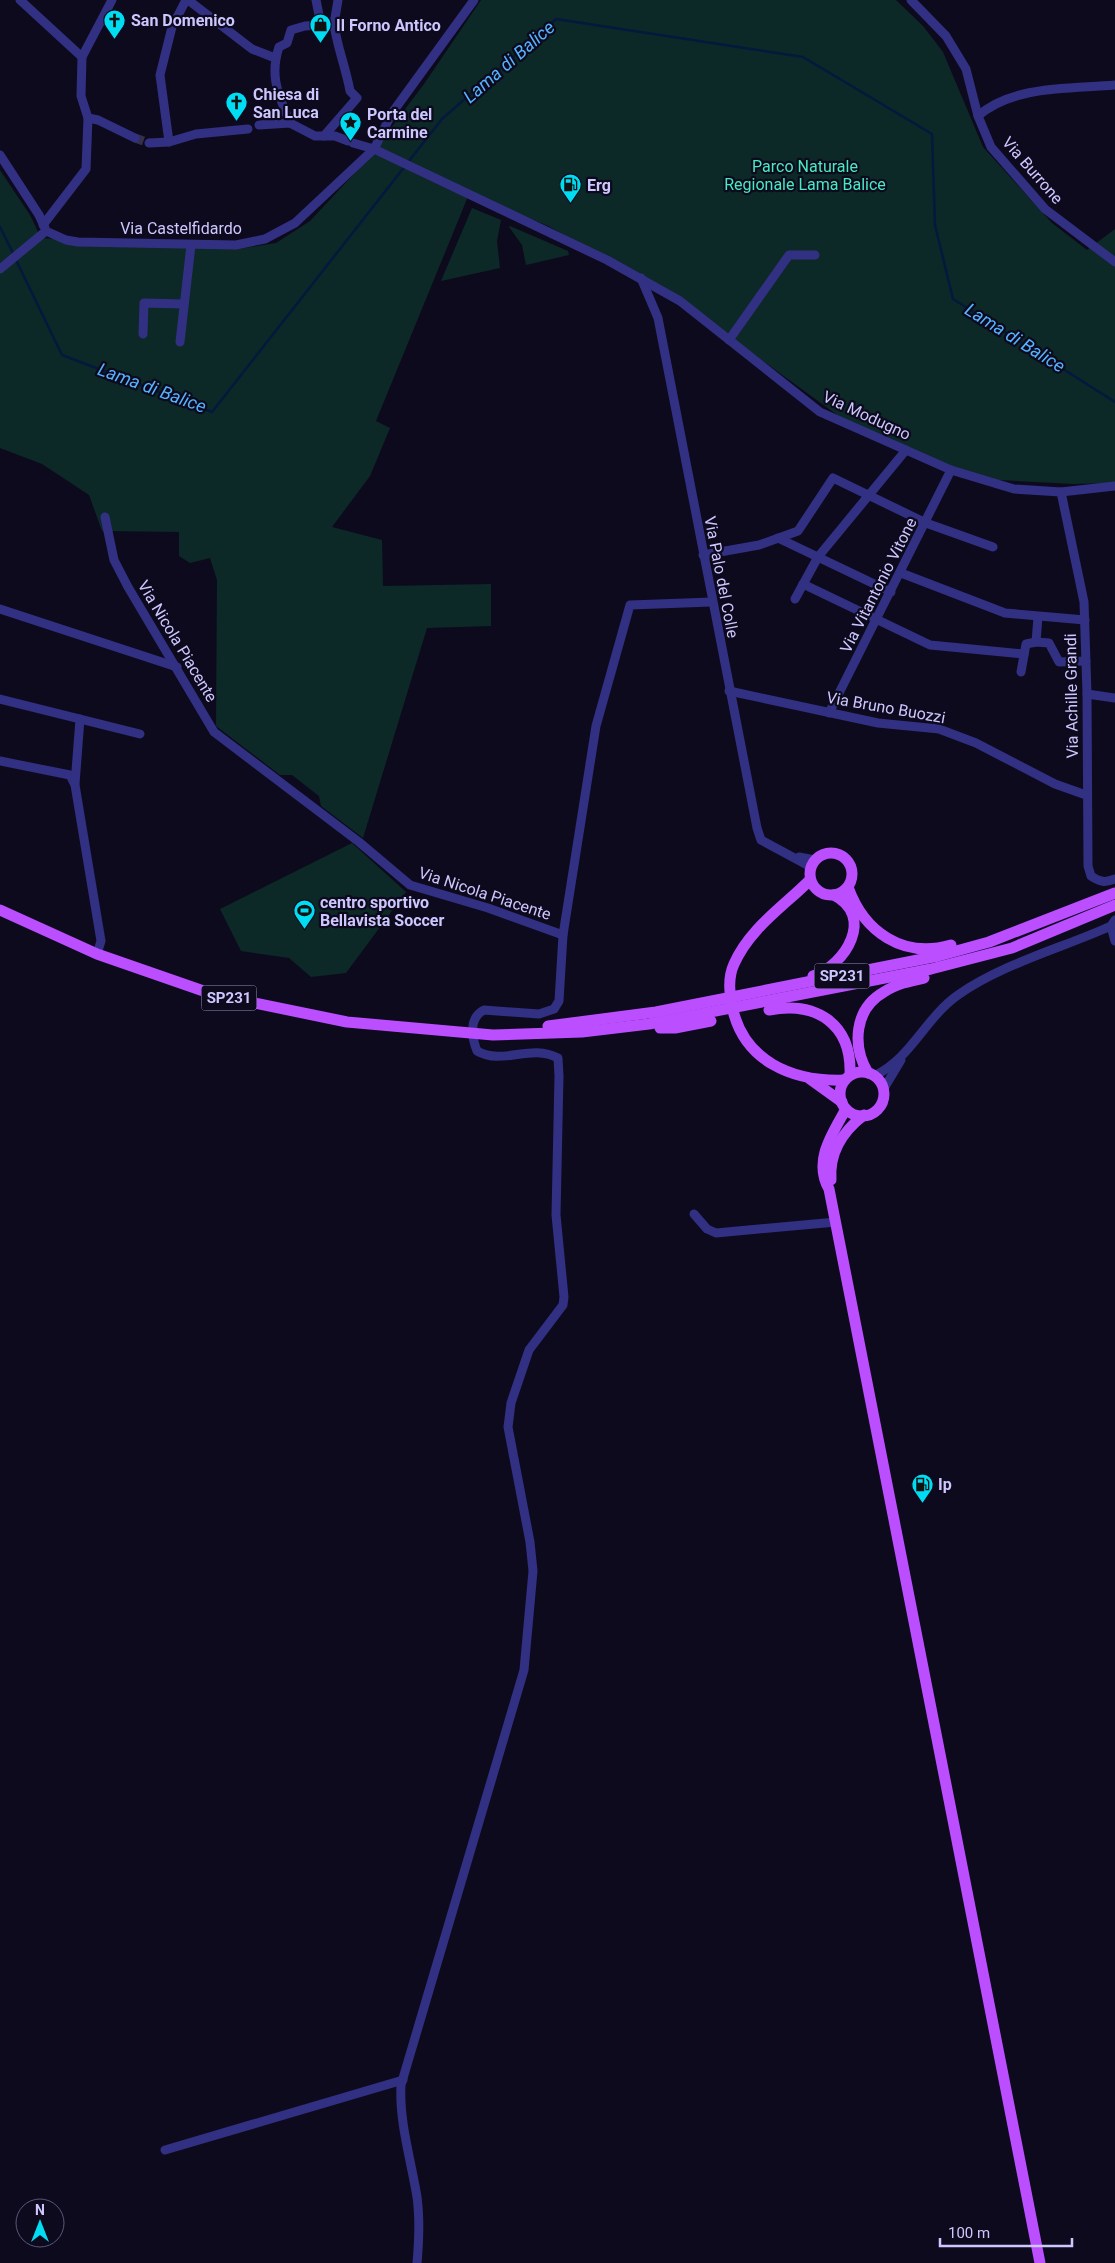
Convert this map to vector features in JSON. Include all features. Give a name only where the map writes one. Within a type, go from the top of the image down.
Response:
[{"type":"main road","points":[[828,853],[842,856],[848,860],[853,874],[848,887],[834,895],[827,895],[813,885],[813,863],[828,853]]},
{"type":"main road","points":[[813,885],[784,904],[753,933],[742,948],[730,974],[731,1002],[738,1028],[753,1050],[764,1060],[784,1070],[809,1078],[848,1078],[871,1075]]},
{"type":"main road","points":[[848,887],[857,908],[873,927],[900,944],[920,949],[942,948],[1084,905]]},
{"type":"main road","name":"SP231","points":[[471,1032],[493,1028],[580,1023],[656,1012],[938,956],[989,942],[1115,893]]},
{"type":"main road","points":[[656,1012],[752,987],[826,972],[840,960],[850,947],[853,933],[851,912],[845,902],[834,895]]},
{"type":"main road","name":"SP231","points":[[0,910],[97,954],[177,983],[269,1007],[375,1026],[493,1035],[624,1028],[762,1003],[956,964],[1040,938],[1114,905]]},
{"type":"main road","points":[[1040,2263],[829,1189],[831,1160],[835,1150],[849,1130],[864,1115],[877,1109],[881,1104],[883,1090],[871,1075],[859,1052],[859,1024],[864,1012],[882,992],[907,982],[966,968],[1060,935],[1114,905]]},
{"type":"main road","points":[[624,1028],[675,1028],[782,1007],[809,1010],[833,1023],[841,1032],[849,1050],[848,1078],[840,1091],[844,1105],[824,1153],[825,1182],[829,1189]]},
{"type":"main road","points":[[809,1078],[854,1114],[864,1115]]},
{"type":"street","points":[[20,0],[82,57]]},
{"type":"street","points":[[0,269],[44,230],[86,170],[88,118],[81,96],[82,57],[112,0]]},
{"type":"street","points":[[169,142],[160,75],[172,27],[187,0],[252,49],[275,58]]},
{"type":"street","points":[[316,0],[319,25]]},
{"type":"street","points":[[324,136],[357,100],[350,91],[346,65],[337,43],[334,24],[338,0]]},
{"type":"street","name":"Via Castelfidardo","points":[[44,230],[66,240],[78,242],[191,245],[251,243],[279,233],[295,224],[374,149],[392,113],[474,0]]},
{"type":"street","name":"Via Burrone","points":[[911,0],[946,36],[966,69],[978,116],[991,147],[1027,190],[1070,230],[1115,262]]},
{"type":"street","points":[[259,125],[290,123],[279,96],[274,74],[275,58],[279,47],[287,42],[291,30],[334,24]]},
{"type":"street","points":[[978,116],[995,104],[1019,95],[1115,85]]},
{"type":"street","points":[[88,118],[98,120],[135,138]]},
{"type":"street","name":"Via Modugno","points":[[290,123],[315,136],[335,136],[374,149],[389,158],[493,205],[641,278],[669,295],[820,412],[951,470],[1014,489],[1061,492],[1115,486]]},
{"type":"street","points":[[149,143],[169,142],[196,134],[248,129]]},
{"type":"street","points":[[0,155],[39,215],[44,230]]},
{"type":"street","points":[[180,342],[191,245]]},
{"type":"street","points":[[729,340],[789,255],[815,255]]},
{"type":"street","name":"Via Palo del Colle","points":[[641,278],[658,318]]},
{"type":"street","name":"Via Palo del Colle","points":[[669,295],[657,298],[655,304],[757,828],[761,840],[813,863]]},
{"type":"street","points":[[143,334],[144,303],[184,304]]},
{"type":"street","points":[[795,599],[818,557],[906,450]]},
{"type":"street","name":"Via Vitantonio Vitone","points":[[829,713],[877,621],[951,470]]},
{"type":"street","points":[[703,555],[759,545],[798,531],[833,478],[926,523],[993,547]]},
{"type":"street","name":"Via Achille Grandi","points":[[1061,492],[1084,602],[1087,694],[1086,795],[1088,866],[1091,876],[1107,882],[1115,879]]},
{"type":"street","name":"Via Nicola Piacente","points":[[105,517],[114,560],[214,732],[359,842],[410,885],[488,908],[563,935],[596,726],[630,605],[712,602]]},
{"type":"street","points":[[778,538],[891,592]]},
{"type":"street","points":[[901,573],[1005,613],[1038,618],[1084,620]]},
{"type":"street","points":[[803,584],[930,645],[1024,654]]},
{"type":"street","points":[[0,609],[177,667]]},
{"type":"street","points":[[1036,642],[1038,618]]},
{"type":"street","points":[[1021,672],[1026,644],[1036,642],[1049,643],[1059,662],[1086,661]]},
{"type":"street","name":"Via Bruno Buozzi","points":[[729,691],[878,723],[939,729],[976,743],[1055,784],[1086,795]]},
{"type":"street","points":[[1087,694],[1115,698]]},
{"type":"street","points":[[0,699],[140,734]]},
{"type":"street","points":[[74,784],[80,719]]},
{"type":"street","points":[[0,761],[70,775],[74,784],[101,941],[97,954]]},
{"type":"street","points":[[883,1090],[902,1057],[932,1018],[960,994],[1010,967],[1113,923],[1115,942]]},
{"type":"street","points":[[418,2263],[418,2206],[402,2116],[400,2098],[402,2080],[524,1670],[533,1571],[530,1542],[508,1427],[510,1411],[529,1350],[563,1304],[564,1298],[556,1215],[558,1058],[546,1051],[488,1057],[477,1051],[471,1032],[477,1015],[484,1010],[539,1014],[554,1009],[558,1001],[563,935]]},
{"type":"street","points":[[871,1075],[902,1057]]},
{"type":"street","points":[[694,1214],[706,1229],[716,1233],[836,1222]]},
{"type":"street","points":[[165,2150],[402,2080]]},
{"type":"green space","name":"Parco Naturale Regionale Lama Balice","points":[[481,0],[896,0],[923,26],[943,52],[983,147],[1052,223],[1087,250],[1115,229],[1115,483],[1073,484],[978,479],[851,425],[660,286],[546,225],[469,194],[376,421],[390,428],[370,476],[332,527],[382,540],[383,586],[491,584],[491,626],[427,628],[363,838],[321,806],[319,796],[292,775],[280,775],[216,726],[217,580],[210,558],[190,563],[179,556],[179,532],[102,531],[89,495],[42,464],[0,448],[0,170],[30,215],[41,238],[238,249],[276,243],[310,221],[366,161],[424,84]]},
{"type":"green space","points":[[472,208],[501,220],[497,241],[500,268],[441,281]]},
{"type":"green space","points":[[510,226],[568,251],[569,255],[526,265],[522,245]]},
{"type":"green space","name":"centro sportivo Bellavista Soccer","points":[[352,843],[406,892],[346,973],[311,977],[289,958],[241,951],[220,909]]},
{"type":"waterway","name":"Lama di Balice","points":[[16,260],[62,355],[212,412],[442,119],[556,19],[803,57],[932,134],[935,225],[953,299],[1115,402]]},
{"type":"waterway","name":"Lama di Balice","points":[[0,227],[14,255]]},
{"type":"tunnel","points":[[135,138],[149,143]]},
{"type":"place","name":"San Domenico","points":[[115,39]]},
{"type":"place","name":"Il Forno Antico","points":[[320,44]]},
{"type":"place","name":"Chiesa di San Luca","points":[[237,122]]},
{"type":"place","name":"Porta del Carmine","points":[[351,142]]},
{"type":"place","name":"Erg","points":[[571,204]]},
{"type":"place","name":"centro sportivo Bellavista Soccer","points":[[304,930]]},
{"type":"place","name":"Ip","points":[[922,1503]]}]
